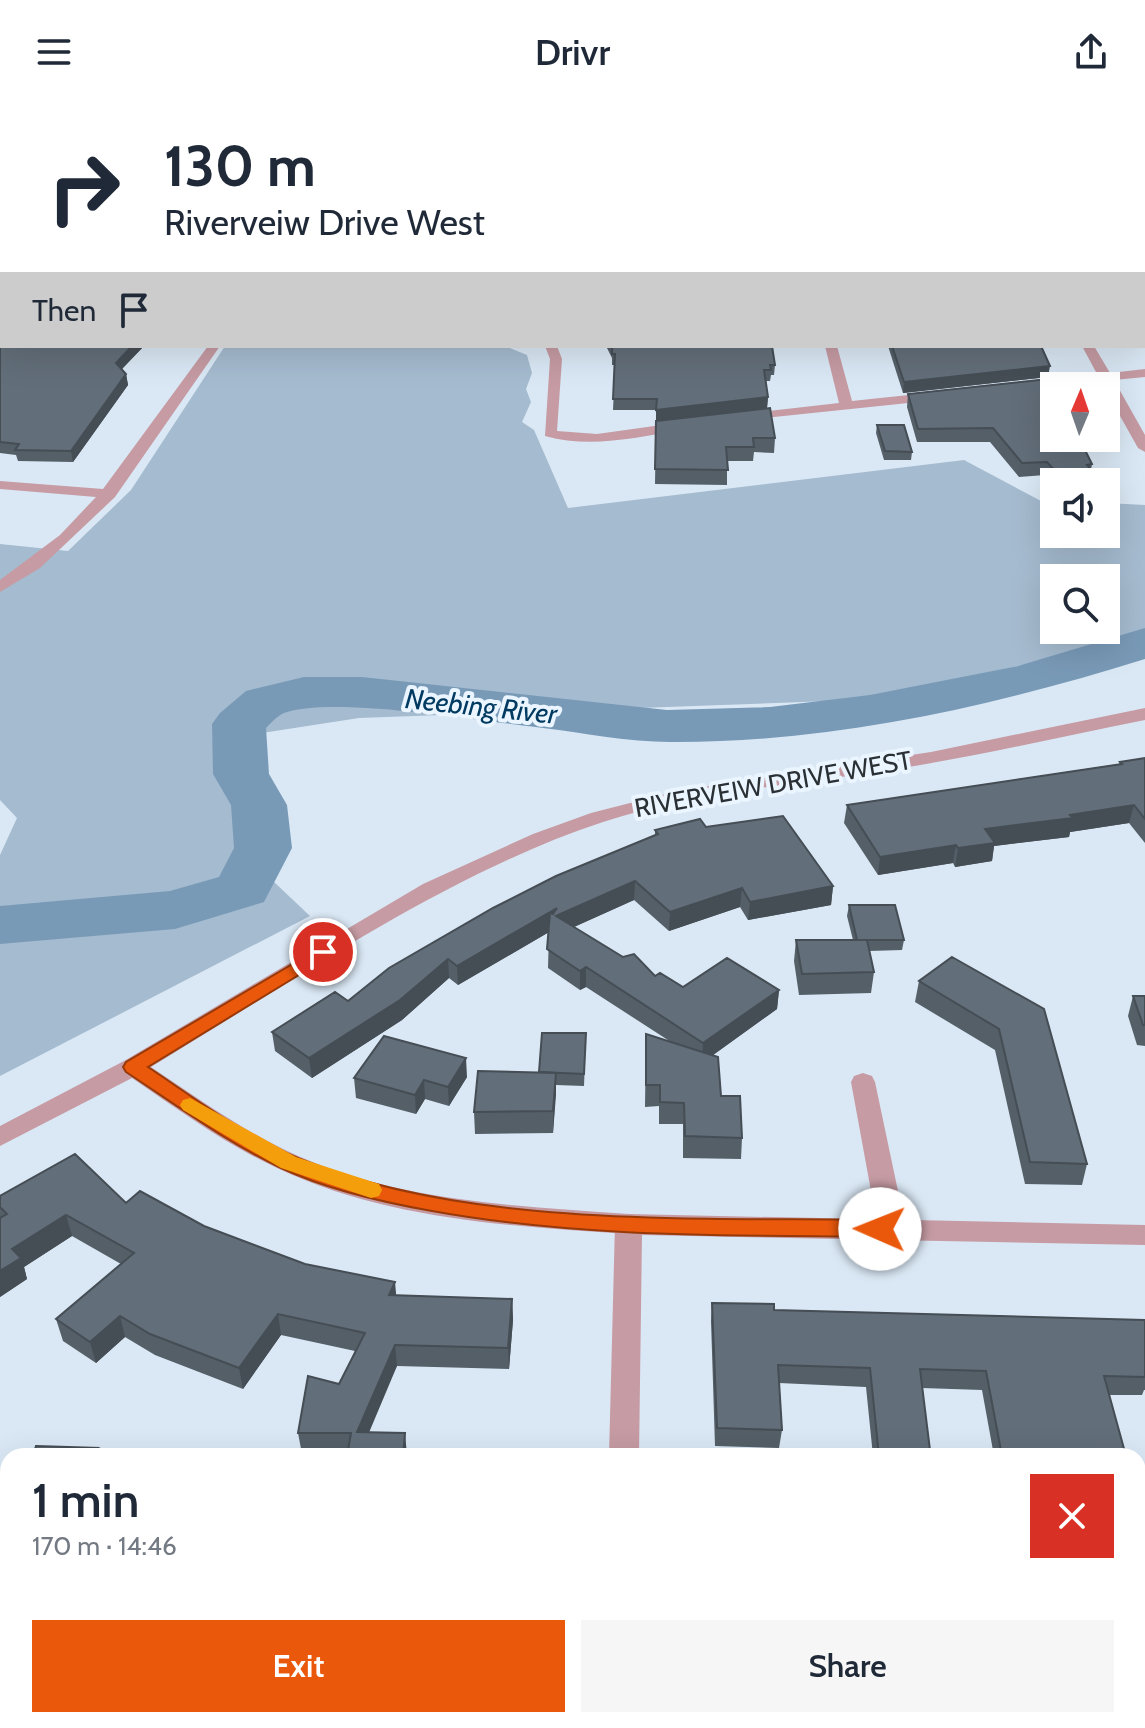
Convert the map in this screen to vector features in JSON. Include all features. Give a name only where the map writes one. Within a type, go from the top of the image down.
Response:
[{"type":"street","points":[[0,587],[26,573],[110,494],[213,348]]},
{"type":"street","points":[[552,348],[556,359],[550,433],[568,438],[589,438],[696,424]]},
{"type":"street","points":[[832,348],[846,405]]},
{"type":"street","points":[[1089,348],[1104,372]]},
{"type":"street","points":[[1120,376],[1145,373]]},
{"type":"street","points":[[1015,388],[1040,385]]},
{"type":"street","points":[[726,420],[954,394]]},
{"type":"street","points":[[1120,401],[1145,448]]},
{"type":"street","points":[[0,485],[110,494]]},
{"type":"street","name":"RIVERVEIW DRIVE WEST","points":[[0,1137],[133,1067],[431,889],[540,838],[598,817],[681,796],[931,758],[1145,714]]},
{"type":"street","points":[[133,1067],[218,1123],[288,1163],[391,1195],[498,1214],[629,1224],[1145,1235]]},
{"type":"street","points":[[863,1082],[892,1229]]},
{"type":"street","points":[[624,1448],[629,1224]]},
{"type":"shaded area","points":[[224,348],[510,348],[527,355],[532,373],[526,389],[531,402],[522,422],[534,430],[568,508],[964,460],[1040,500],[1040,548],[1120,548],[1120,504],[1145,505],[1145,639],[858,700],[359,718],[243,736],[227,775],[246,804],[236,846],[310,916],[0,1076],[0,855],[17,818],[0,800],[0,544],[68,551],[131,490]]},
{"type":"building","points":[[0,348],[130,348],[116,363],[126,374],[71,451],[15,450],[19,444],[0,442]]},
{"type":"building","points":[[612,348],[772,348],[775,365],[770,365],[771,370],[764,370],[768,397],[656,410],[657,399],[613,399],[615,354],[612,354]]},
{"type":"building","points":[[893,348],[1042,348],[1050,366],[904,382]]},
{"type":"building","points":[[1040,380],[1040,452],[1086,452],[1092,464],[1087,465],[1090,468],[1052,468],[1047,462],[1022,463],[993,428],[918,429],[908,394]]},
{"type":"building","points":[[770,408],[775,438],[753,438],[754,447],[726,447],[728,470],[655,469],[656,421]]},
{"type":"building","points":[[877,425],[904,425],[912,452],[885,451]]},
{"type":"building","points":[[1145,758],[1145,819],[1134,805],[1070,815],[1073,818],[985,829],[995,843],[958,848],[956,845],[880,857],[847,805],[1122,764],[1120,762]]},
{"type":"building","points":[[783,816],[833,886],[750,902],[742,888],[670,912],[635,881],[556,916],[623,957],[634,954],[655,976],[660,973],[683,987],[727,958],[779,990],[703,1043],[586,967],[580,971],[547,949],[550,913],[553,914],[557,908],[457,966],[448,959],[400,1000],[309,1058],[272,1032],[335,992],[348,1001],[389,968],[493,908],[556,876],[658,834],[655,830],[700,819],[706,827]]},
{"type":"building","points":[[849,905],[895,905],[904,940],[857,940]]},
{"type":"building","points":[[796,940],[867,940],[874,972],[802,974]]},
{"type":"building","points":[[952,957],[1044,1009],[1087,1164],[1030,1162],[999,1029],[919,981]]},
{"type":"building","points":[[1133,996],[1145,996],[1145,1025],[1143,1025]]},
{"type":"building","points":[[542,1033],[586,1033],[584,1074],[539,1072]]},
{"type":"building","points":[[646,1034],[718,1057],[721,1096],[740,1096],[742,1138],[685,1136],[684,1103],[660,1102],[660,1085],[646,1085]]},
{"type":"building","points":[[384,1036],[466,1058],[448,1087],[424,1080],[415,1095],[354,1078]]},
{"type":"building","points":[[478,1071],[556,1073],[553,1111],[474,1112]]},
{"type":"building","points":[[75,1154],[126,1203],[140,1191],[204,1226],[305,1264],[395,1282],[389,1295],[512,1299],[508,1348],[395,1345],[357,1432],[405,1433],[404,1448],[348,1448],[351,1433],[298,1433],[308,1376],[339,1384],[365,1333],[278,1314],[239,1368],[150,1334],[120,1316],[90,1342],[56,1319],[134,1253],[66,1215],[12,1249],[21,1258],[0,1271],[0,1218],[7,1214],[0,1207],[0,1196]]},
{"type":"building","points":[[712,1303],[774,1304],[774,1310],[1145,1320],[1145,1377],[1104,1376],[1124,1448],[1000,1448],[986,1371],[920,1369],[930,1448],[878,1448],[870,1368],[778,1365],[782,1430],[717,1428]]},
{"type":"building","points":[[36,1446],[97,1448],[35,1448]]},
{"type":"waterway","name":"Neebing River","points":[[0,925],[175,910],[243,889],[263,848],[259,805],[241,774],[239,724],[264,702],[304,693],[362,693],[667,726],[770,723],[870,711],[1028,679],[1145,643]]},
{"type":"slow traffic","points":[[190,1105],[288,1163],[371,1190]]},
{"type":"route","points":[[323,952],[133,1067],[218,1123],[288,1163],[391,1195],[498,1214],[629,1224],[880,1229]]}]
